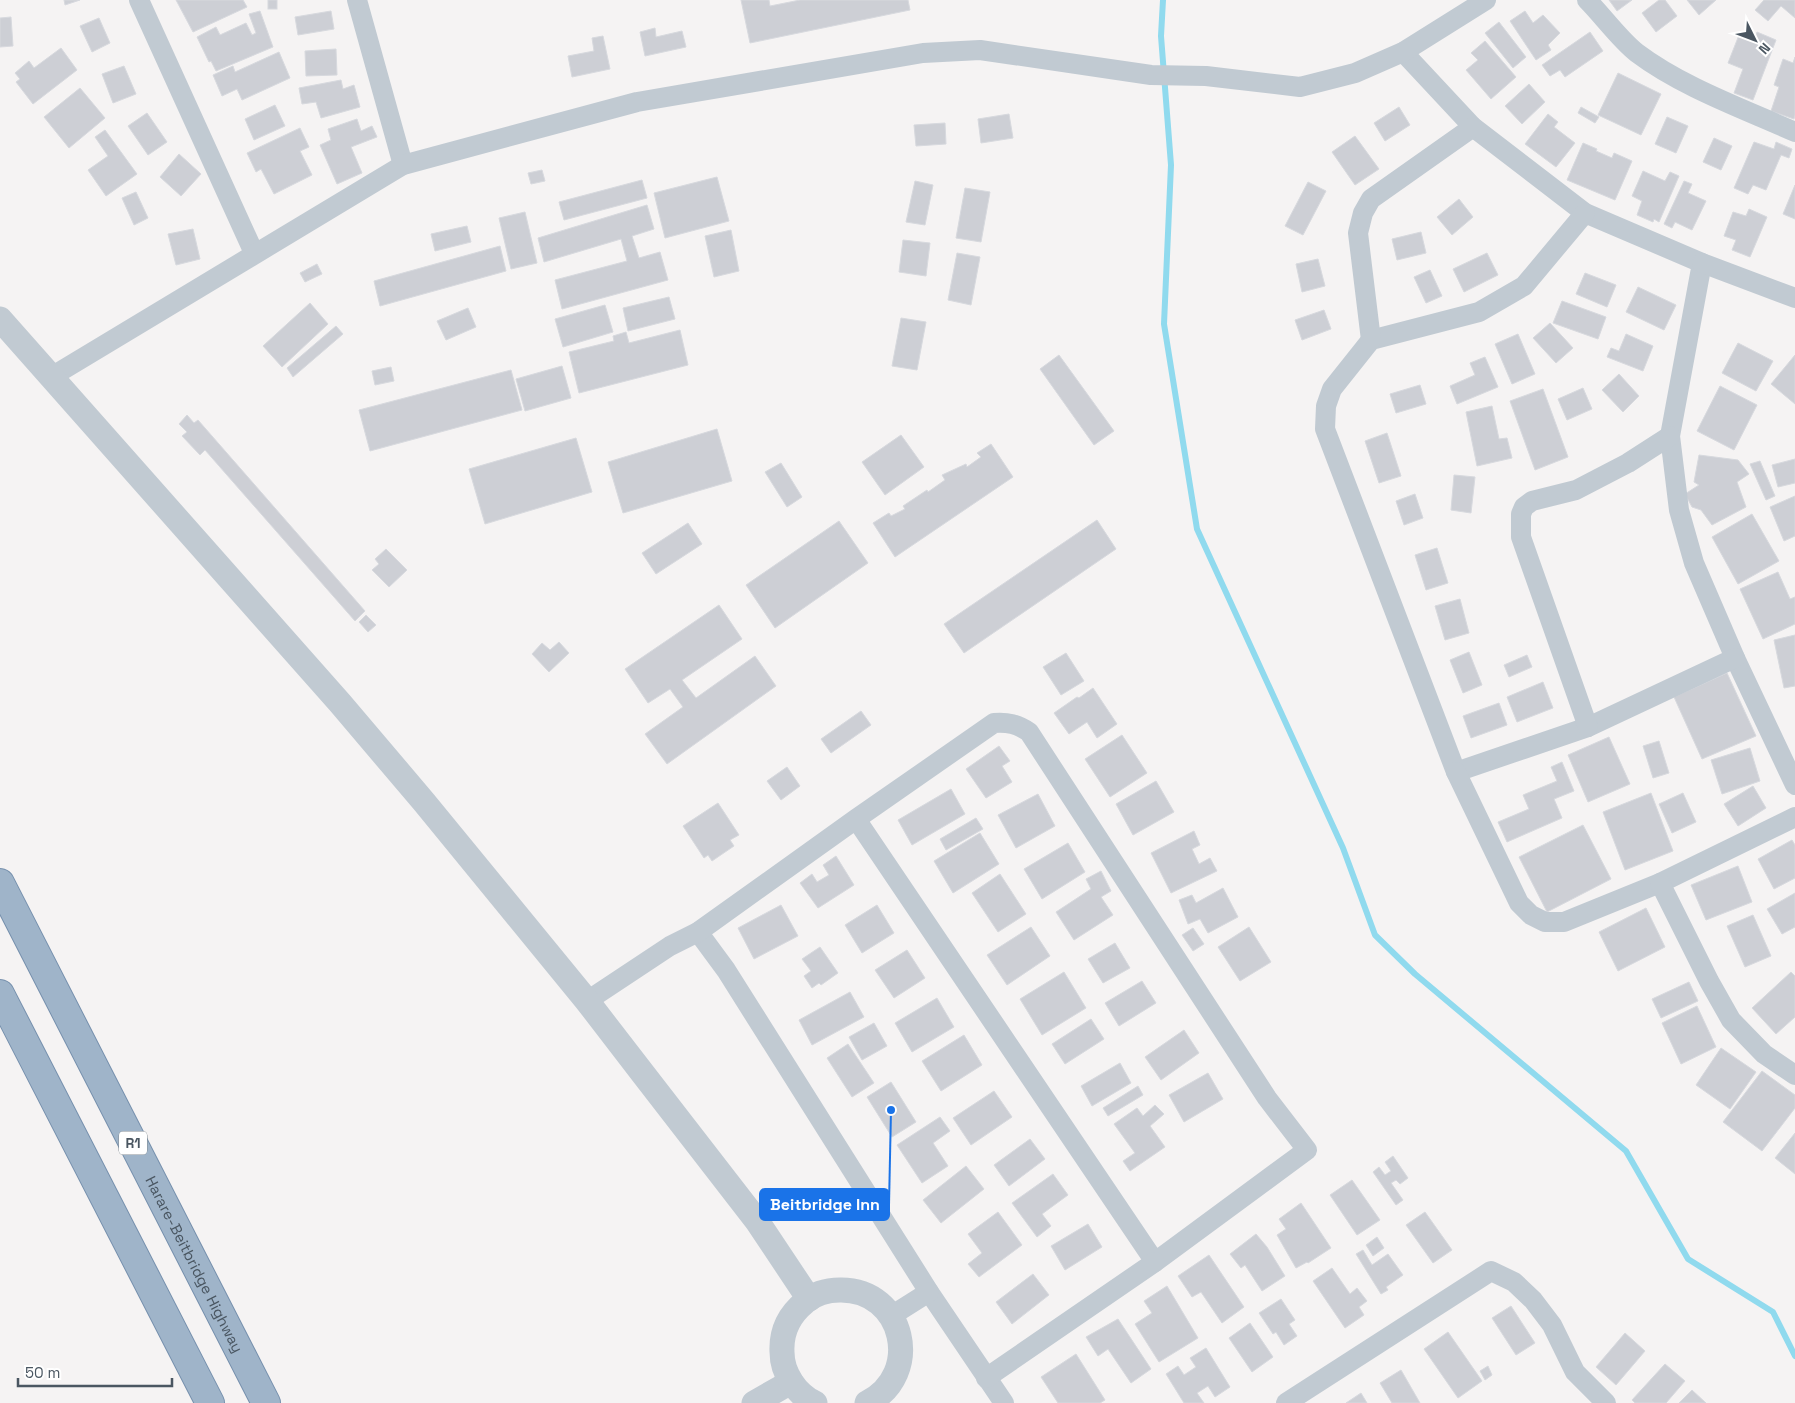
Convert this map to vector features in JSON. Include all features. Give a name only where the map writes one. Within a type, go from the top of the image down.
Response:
[{"type":"highway","name":"Harare-Beitbridge Highway","points":[[0,883],[266,1403]]},
{"type":"highway","points":[[0,994],[210,1403]]},
{"type":"street","points":[[139,0],[254,253]]},
{"type":"street","points":[[357,0],[403,165]]},
{"type":"street","points":[[51,377],[403,165],[637,102],[923,53],[980,50],[1150,75],[1206,76],[1300,87],[1356,73],[1403,52],[1486,0]]},
{"type":"street","points":[[1587,0],[1635,52],[1660,69],[1683,82],[1795,132]]},
{"type":"street","points":[[1403,52],[1473,127],[1585,213],[1702,264],[1795,298]]},
{"type":"street","points":[[1371,340],[1358,233],[1363,213],[1371,199],[1473,127]]},
{"type":"street","points":[[1585,213],[1524,286],[1509,295],[1479,312],[1371,340],[1332,388],[1326,406],[1325,429],[1456,772],[1519,903],[1531,916],[1546,922],[1564,922],[1660,883],[1795,817]]},
{"type":"street","points":[[1702,264],[1670,436],[1679,510],[1694,563],[1734,658],[1795,785]]},
{"type":"street","points":[[0,319],[340,703],[430,809],[587,1001],[757,1221],[808,1299]]},
{"type":"street","points":[[1588,727],[1521,537],[1521,514],[1524,507],[1532,501],[1576,490],[1628,463],[1670,436]]},
{"type":"street","points":[[1456,772],[1588,727],[1734,658]]},
{"type":"street","points":[[587,1001],[670,946],[698,932],[994,723],[1008,722],[1029,732],[1268,1098],[1307,1150],[1155,1262],[986,1378]]},
{"type":"street","points":[[856,819],[1155,1262]]},
{"type":"street","points":[[1660,883],[1709,981],[1731,1020],[1764,1054],[1795,1075]]},
{"type":"street","points":[[698,932],[726,970],[929,1292],[1004,1403]]},
{"type":"street","points":[[1286,1403],[1491,1271],[1514,1282],[1533,1300],[1552,1325],[1575,1372],[1606,1403]]},
{"type":"street","points":[[815,1403],[800,1392],[791,1382],[785,1370],[782,1357],[783,1337],[790,1318],[798,1308],[808,1299],[820,1293],[834,1290],[854,1291],[872,1298],[883,1306],[898,1328],[901,1341],[901,1355],[898,1368],[884,1391],[872,1402]]},
{"type":"street","points":[[891,1316],[929,1292]]},
{"type":"street","points":[[754,1403],[791,1382]]},
{"type":"building","points":[[64,0],[80,0],[65,5]]},
{"type":"building","points":[[176,0],[243,0],[247,7],[193,32]]},
{"type":"building","points":[[268,0],[277,0],[277,9],[268,9]]},
{"type":"building","points":[[741,0],[769,0],[770,6],[800,0],[908,0],[910,10],[750,43]]},
{"type":"building","points":[[1609,0],[1632,0],[1617,11]]},
{"type":"building","points":[[1659,0],[1665,0],[1677,16],[1656,32],[1642,13]]},
{"type":"building","points":[[1687,0],[1716,0],[1699,15]]},
{"type":"building","points":[[1764,0],[1795,0],[1795,18],[1781,6],[1768,21],[1755,10]]},
{"type":"building","points":[[260,11],[273,47],[216,71],[211,61],[209,62],[197,37],[216,27],[220,35],[246,23],[252,35],[256,33],[249,14]]},
{"type":"building","points":[[331,11],[334,29],[298,35],[295,17]]},
{"type":"building","points":[[1525,11],[1533,23],[1543,15],[1560,33],[1548,45],[1551,50],[1536,60],[1510,21]]},
{"type":"building","points":[[11,17],[13,46],[0,47],[0,18]]},
{"type":"building","points":[[99,18],[110,43],[92,52],[80,26]]},
{"type":"building","points":[[1499,22],[1526,57],[1513,68],[1485,33]]},
{"type":"building","points":[[655,28],[656,37],[682,31],[686,47],[645,56],[640,32]]},
{"type":"building","points":[[1590,32],[1603,51],[1565,77],[1560,70],[1550,76],[1542,65]]},
{"type":"building","points":[[1757,32],[1776,40],[1753,100],[1734,93],[1743,69],[1728,63],[1739,35],[1754,41]]},
{"type":"building","points":[[603,36],[610,69],[572,77],[568,56],[594,51],[592,38]]},
{"type":"building","points":[[1485,41],[1516,77],[1491,99],[1466,70],[1478,60],[1471,53]]},
{"type":"building","points":[[61,48],[77,70],[33,104],[16,82],[20,79],[15,73],[29,61],[34,68]]},
{"type":"building","points":[[336,49],[337,75],[306,76],[305,51]]},
{"type":"building","points":[[279,52],[290,78],[242,100],[237,89],[222,96],[213,75],[233,66],[235,72]]},
{"type":"building","points":[[1795,57],[1794,119],[1771,111],[1779,87],[1774,85],[1783,59],[1793,63]]},
{"type":"building","points":[[124,66],[136,94],[113,103],[102,74]]},
{"type":"building","points":[[1618,73],[1661,94],[1641,135],[1598,115]]},
{"type":"building","points":[[341,80],[343,89],[354,85],[360,107],[321,118],[316,102],[302,104],[299,88]]},
{"type":"building","points":[[1529,84],[1545,102],[1522,124],[1505,106]]},
{"type":"building","points":[[80,88],[105,118],[69,148],[44,117]]},
{"type":"building","points":[[275,105],[285,126],[254,140],[245,119]]},
{"type":"building","points":[[1399,107],[1410,125],[1385,141],[1374,123]]},
{"type":"building","points":[[1581,107],[1599,117],[1595,123],[1578,113]]},
{"type":"building","points":[[147,113],[167,142],[148,155],[128,126]]},
{"type":"building","points":[[1009,114],[1013,138],[981,143],[978,119]]},
{"type":"building","points":[[1548,114],[1558,122],[1554,127],[1575,143],[1556,167],[1525,144]]},
{"type":"building","points":[[1667,117],[1688,126],[1676,153],[1655,144]]},
{"type":"building","points":[[357,119],[361,131],[372,126],[377,137],[351,147],[362,173],[337,184],[320,145],[331,140],[328,129]]},
{"type":"building","points":[[945,123],[946,144],[916,146],[914,125]]},
{"type":"building","points":[[300,128],[309,147],[300,151],[312,175],[274,194],[261,169],[256,172],[247,153]]},
{"type":"building","points":[[105,130],[137,174],[106,196],[88,170],[108,156],[95,137]]},
{"type":"building","points":[[1355,136],[1379,169],[1355,185],[1332,152]]},
{"type":"building","points":[[1714,138],[1732,146],[1721,170],[1703,162]]},
{"type":"building","points":[[1754,142],[1774,149],[1776,142],[1792,149],[1789,158],[1781,155],[1766,190],[1753,185],[1748,194],[1734,188]]},
{"type":"building","points":[[1583,143],[1612,158],[1614,153],[1632,161],[1615,200],[1567,180]]},
{"type":"building","points":[[179,154],[201,174],[181,196],[160,177]]},
{"type":"building","points":[[542,170],[545,181],[531,184],[528,173]]},
{"type":"building","points":[[1643,171],[1665,181],[1670,172],[1679,176],[1659,222],[1654,219],[1653,222],[1637,215],[1642,201],[1632,196]]},
{"type":"building","points":[[717,177],[729,221],[665,238],[654,193]]},
{"type":"building","points":[[642,180],[647,198],[564,220],[559,202]]},
{"type":"building","points":[[915,181],[933,185],[925,225],[906,222]]},
{"type":"building","points":[[1684,181],[1692,184],[1688,193],[1706,201],[1692,230],[1675,222],[1672,228],[1664,224]]},
{"type":"building","points":[[1308,182],[1326,191],[1303,235],[1285,226]]},
{"type":"building","points":[[1795,185],[1795,219],[1783,214]]},
{"type":"building","points":[[965,188],[990,192],[981,242],[956,238]]},
{"type":"building","points":[[136,192],[148,218],[134,225],[122,198]]},
{"type":"building","points":[[1459,199],[1473,217],[1452,235],[1437,217]]},
{"type":"building","points":[[647,205],[654,229],[632,236],[639,258],[660,252],[668,280],[562,309],[555,280],[627,261],[621,239],[544,262],[538,238]]},
{"type":"building","points":[[1749,209],[1767,217],[1750,257],[1732,250],[1736,240],[1724,236],[1733,212],[1746,216]]},
{"type":"building","points":[[525,212],[537,263],[511,269],[499,218]]},
{"type":"building","points":[[467,226],[471,242],[435,251],[431,234]]},
{"type":"building","points":[[193,229],[200,259],[176,265],[168,234]]},
{"type":"building","points":[[731,230],[739,271],[714,277],[705,236]]},
{"type":"building","points":[[1421,232],[1426,253],[1397,260],[1392,239]]},
{"type":"building","points":[[903,240],[930,243],[926,276],[899,272]]},
{"type":"building","points":[[500,246],[506,271],[380,306],[374,281]]},
{"type":"building","points":[[957,253],[980,257],[971,305],[948,300]]},
{"type":"building","points":[[1487,253],[1498,275],[1464,292],[1453,269]]},
{"type":"building","points":[[1318,259],[1325,286],[1302,292],[1296,264]]},
{"type":"building","points":[[317,264],[322,274],[305,282],[300,273]]},
{"type":"building","points":[[1430,270],[1442,296],[1426,303],[1414,277]]},
{"type":"building","points":[[1585,273],[1616,285],[1607,307],[1576,294]]},
{"type":"building","points":[[1638,287],[1676,305],[1664,330],[1626,312]]},
{"type":"building","points":[[669,297],[675,319],[628,331],[623,308]]},
{"type":"building","points":[[1562,301],[1606,317],[1598,339],[1553,323]]},
{"type":"building","points":[[310,303],[328,324],[282,367],[263,346]]},
{"type":"building","points":[[605,305],[613,332],[563,347],[555,319]]},
{"type":"building","points":[[468,308],[476,327],[446,340],[437,321]]},
{"type":"building","points":[[1324,310],[1331,329],[1302,340],[1295,320]]},
{"type":"building","points":[[901,318],[926,322],[917,370],[892,366]]},
{"type":"building","points":[[1550,323],[1573,348],[1556,363],[1533,338]]},
{"type":"building","points":[[336,326],[343,334],[293,377],[287,368]]},
{"type":"building","points":[[680,330],[688,365],[579,393],[569,352],[614,341],[613,336],[626,332],[629,343]]},
{"type":"building","points":[[1518,334],[1535,374],[1512,384],[1495,344]]},
{"type":"building","points":[[1626,334],[1653,346],[1643,371],[1607,357],[1611,348],[1619,351]]},
{"type":"building","points":[[1738,343],[1773,361],[1756,391],[1722,373]]},
{"type":"building","points":[[1059,355],[1114,431],[1094,445],[1040,369]]},
{"type":"building","points":[[1795,355],[1795,404],[1771,384]]},
{"type":"building","points":[[1485,357],[1498,387],[1457,404],[1450,386],[1475,375],[1470,363]]},
{"type":"building","points":[[562,366],[571,398],[525,411],[516,379]]},
{"type":"building","points":[[391,367],[394,381],[375,385],[372,371]]},
{"type":"building","points":[[511,370],[522,410],[370,451],[359,410]]},
{"type":"building","points":[[1619,374],[1639,396],[1623,412],[1602,390]]},
{"type":"building","points":[[1420,385],[1426,404],[1396,413],[1390,394]]},
{"type":"building","points":[[1720,386],[1757,405],[1734,450],[1697,431]]},
{"type":"building","points":[[1583,388],[1592,409],[1567,420],[1558,399]]},
{"type":"building","points":[[1543,389],[1568,457],[1535,470],[1510,401]]},
{"type":"building","points":[[1492,406],[1499,439],[1507,438],[1512,458],[1477,466],[1466,412]]},
{"type":"building","points":[[187,415],[194,423],[198,420],[365,611],[355,621],[205,450],[200,455],[182,436],[187,432],[179,424]]},
{"type":"building","points":[[717,429],[732,481],[623,513],[608,462]]},
{"type":"building","points":[[1387,433],[1401,476],[1379,483],[1365,441]]},
{"type":"building","points":[[901,435],[924,467],[885,495],[862,462]]},
{"type":"building","points":[[576,438],[592,492],[485,524],[469,469]]},
{"type":"building","points":[[991,444],[1013,477],[895,557],[873,523],[889,513],[891,516],[905,509],[903,506],[945,480],[942,475],[966,464],[967,467],[981,457],[977,453]]},
{"type":"building","points":[[1699,455],[1738,460],[1749,474],[1737,482],[1746,507],[1712,525],[1701,510],[1692,507],[1685,494],[1699,485],[1694,482]]},
{"type":"building","points":[[1795,459],[1795,483],[1778,487],[1772,465]]},
{"type":"building","points":[[1760,461],[1775,496],[1766,500],[1750,464]]},
{"type":"building","points":[[781,463],[802,497],[787,507],[765,472]]},
{"type":"building","points":[[1454,475],[1475,477],[1471,513],[1451,510]]},
{"type":"building","points":[[1415,494],[1423,518],[1404,525],[1396,501]]},
{"type":"building","points":[[1795,496],[1795,536],[1784,541],[1770,507]]},
{"type":"building","points":[[1752,514],[1779,561],[1738,584],[1712,537]]},
{"type":"building","points":[[1097,520],[1116,549],[964,653],[944,624]]},
{"type":"building","points":[[839,521],[868,563],[775,628],[746,585]]},
{"type":"building","points":[[688,523],[702,544],[656,574],[642,553]]},
{"type":"building","points":[[1437,548],[1448,583],[1426,590],[1415,555]]},
{"type":"building","points":[[386,549],[407,570],[389,587],[372,570],[379,564],[375,559]]},
{"type":"building","points":[[1778,572],[1790,599],[1795,597],[1795,624],[1763,639],[1740,589]]},
{"type":"building","points":[[1460,599],[1469,633],[1445,640],[1435,606]]},
{"type":"building","points":[[719,605],[742,639],[682,680],[696,698],[755,656],[776,686],[667,764],[645,734],[683,707],[670,689],[648,703],[625,669]]},
{"type":"building","points":[[366,615],[376,625],[368,632],[359,622]]},
{"type":"building","points":[[1795,635],[1795,686],[1784,688],[1774,640]]},
{"type":"building","points":[[559,642],[569,653],[549,672],[532,654],[542,643],[550,650]]},
{"type":"building","points":[[1469,652],[1482,685],[1463,693],[1450,660]]},
{"type":"building","points":[[1066,653],[1084,681],[1061,695],[1043,667]]},
{"type":"building","points":[[1527,655],[1532,667],[1509,677],[1504,665]]},
{"type":"building","points":[[1727,673],[1756,736],[1702,759],[1674,697]]},
{"type":"building","points":[[1543,682],[1553,708],[1517,722],[1507,697]]},
{"type":"building","points":[[1093,688],[1117,724],[1097,738],[1087,722],[1069,734],[1054,713]]},
{"type":"building","points":[[1499,703],[1507,725],[1471,738],[1463,716]]},
{"type":"building","points":[[861,711],[871,725],[831,753],[821,739]]},
{"type":"building","points":[[1122,735],[1147,773],[1110,797],[1085,759]]},
{"type":"building","points":[[1609,737],[1630,784],[1588,802],[1568,755]]},
{"type":"building","points":[[1659,741],[1669,773],[1653,778],[1643,746]]},
{"type":"building","points":[[999,746],[1010,761],[1002,766],[1012,782],[986,798],[966,769]]},
{"type":"building","points":[[1750,748],[1760,781],[1722,794],[1711,760]]},
{"type":"building","points":[[1562,762],[1574,791],[1554,799],[1562,818],[1507,842],[1498,822],[1529,809],[1523,795],[1557,781],[1551,767]]},
{"type":"building","points":[[787,767],[800,786],[781,800],[767,781]]},
{"type":"building","points":[[1156,781],[1174,812],[1133,835],[1116,804]]},
{"type":"building","points":[[1753,786],[1766,808],[1738,826],[1724,804]]},
{"type":"building","points":[[951,789],[965,814],[912,845],[898,820]]},
{"type":"building","points":[[1651,793],[1673,851],[1625,870],[1603,812]]},
{"type":"building","points":[[1683,793],[1696,822],[1672,833],[1659,804]]},
{"type":"building","points":[[1038,794],[1055,826],[1016,848],[998,815]]},
{"type":"building","points":[[718,803],[739,835],[730,840],[734,846],[712,861],[708,855],[704,858],[683,826]]},
{"type":"building","points":[[976,818],[983,829],[946,850],[940,839]]},
{"type":"building","points":[[1583,825],[1611,879],[1547,912],[1519,857]]},
{"type":"building","points":[[1194,831],[1200,845],[1192,849],[1199,864],[1210,858],[1217,871],[1171,893],[1151,853]]},
{"type":"building","points":[[980,833],[999,864],[953,893],[934,861]]},
{"type":"building","points":[[1792,840],[1795,845],[1795,878],[1774,889],[1758,859]]},
{"type":"building","points":[[1068,843],[1085,872],[1042,899],[1024,869]]},
{"type":"building","points":[[836,856],[854,885],[818,908],[800,883],[812,874],[817,882],[829,875],[823,865]]},
{"type":"building","points":[[1738,866],[1752,902],[1706,920],[1691,885]]},
{"type":"building","points":[[1101,871],[1111,891],[1101,897],[1113,915],[1074,940],[1056,912],[1091,889],[1086,879]]},
{"type":"building","points":[[1000,874],[1026,914],[998,932],[972,893]]},
{"type":"building","points":[[1223,888],[1238,917],[1208,933],[1200,919],[1188,924],[1179,900],[1192,895],[1196,903]]},
{"type":"building","points":[[1795,893],[1795,927],[1782,934],[1767,909]]},
{"type":"building","points":[[781,905],[798,936],[754,959],[738,928]]},
{"type":"building","points":[[877,905],[894,933],[862,953],[845,925]]},
{"type":"building","points":[[1646,908],[1665,947],[1618,971],[1599,932]]},
{"type":"building","points":[[1753,915],[1771,956],[1745,967],[1727,926]]},
{"type":"building","points":[[1031,927],[1050,956],[1007,985],[987,955]]},
{"type":"building","points":[[1249,927],[1271,962],[1240,981],[1218,947]]},
{"type":"building","points":[[1193,928],[1204,944],[1193,951],[1182,935]]},
{"type":"building","points":[[1115,943],[1130,968],[1103,983],[1088,959]]},
{"type":"building","points":[[820,947],[838,973],[821,985],[819,983],[812,988],[804,976],[811,971],[802,959]]},
{"type":"building","points":[[907,950],[925,978],[894,998],[875,970]]},
{"type":"building","points":[[1064,972],[1086,1008],[1042,1035],[1020,999]]},
{"type":"building","points":[[1791,972],[1795,976],[1795,1017],[1776,1034],[1752,1008]]},
{"type":"building","points":[[1142,981],[1156,1003],[1119,1026],[1105,1003]]},
{"type":"building","points":[[1689,982],[1698,1001],[1661,1018],[1652,999]]},
{"type":"building","points":[[850,992],[864,1017],[812,1045],[799,1020]]},
{"type":"building","points":[[937,998],[954,1027],[912,1052],[895,1023]]},
{"type":"building","points":[[1697,1006],[1716,1047],[1681,1064],[1662,1023]]},
{"type":"building","points":[[1091,1019],[1104,1039],[1065,1064],[1052,1044]]},
{"type":"building","points":[[874,1023],[887,1046],[862,1060],[849,1037]]},
{"type":"building","points":[[1184,1030],[1199,1053],[1161,1080],[1145,1057]]},
{"type":"building","points":[[964,1035],[982,1065],[941,1091],[922,1061]]},
{"type":"building","points":[[848,1044],[874,1083],[852,1097],[827,1058]]},
{"type":"building","points":[[1721,1048],[1756,1072],[1730,1109],[1696,1085]]},
{"type":"building","points":[[1120,1063],[1131,1083],[1092,1106],[1081,1086]]},
{"type":"building","points":[[1762,1071],[1795,1095],[1795,1108],[1762,1151],[1723,1122]]},
{"type":"building","points":[[1208,1073],[1223,1099],[1184,1122],[1169,1095]]},
{"type":"building","points":[[891,1082],[916,1122],[892,1137],[867,1097]]},
{"type":"building","points":[[1138,1086],[1143,1095],[1108,1116],[1103,1108]]},
{"type":"building","points":[[994,1091],[1012,1117],[971,1145],[953,1118]]},
{"type":"building","points":[[1155,1105],[1164,1114],[1150,1126],[1165,1147],[1130,1171],[1123,1161],[1135,1153],[1114,1124],[1137,1108],[1143,1116]]},
{"type":"building","points":[[940,1117],[950,1131],[933,1143],[948,1166],[922,1183],[897,1145]]},
{"type":"building","points":[[1795,1133],[1795,1174],[1775,1158]]},
{"type":"building","points":[[1030,1139],[1045,1159],[1009,1186],[994,1165]]},
{"type":"building","points":[[1393,1156],[1408,1178],[1400,1184],[1396,1180],[1391,1183],[1403,1200],[1396,1205],[1373,1172],[1379,1167],[1385,1175],[1391,1171],[1385,1162]]},
{"type":"building","points":[[966,1166],[984,1189],[941,1223],[923,1200]]},
{"type":"building","points":[[1053,1174],[1068,1195],[1042,1214],[1051,1226],[1037,1237],[1012,1203]]},
{"type":"building","points":[[1352,1180],[1380,1220],[1357,1235],[1330,1195]]},
{"type":"building","points":[[1301,1203],[1331,1248],[1308,1263],[1296,1268],[1277,1235],[1286,1229],[1279,1219]]},
{"type":"building","points":[[998,1212],[1022,1245],[979,1277],[968,1264],[982,1253],[968,1234]]},
{"type":"building","points":[[1425,1212],[1452,1250],[1433,1263],[1406,1225]]},
{"type":"building","points":[[1088,1224],[1102,1247],[1065,1270],[1051,1246]]},
{"type":"building","points":[[1256,1234],[1267,1247],[1285,1276],[1262,1291],[1245,1265],[1241,1268],[1230,1254]]},
{"type":"building","points":[[1377,1237],[1384,1248],[1373,1256],[1366,1245]]},
{"type":"building","points":[[1363,1250],[1372,1265],[1388,1254],[1403,1275],[1386,1287],[1388,1290],[1381,1294],[1356,1254]]},
{"type":"building","points":[[1209,1255],[1244,1307],[1222,1323],[1201,1292],[1192,1297],[1178,1276]]},
{"type":"building","points":[[1332,1268],[1350,1294],[1357,1288],[1367,1301],[1359,1307],[1364,1315],[1345,1328],[1313,1281]]},
{"type":"building","points":[[1033,1274],[1049,1295],[1012,1324],[996,1302]]},
{"type":"building","points":[[1167,1286],[1198,1338],[1159,1362],[1135,1324],[1152,1313],[1144,1301]]},
{"type":"building","points":[[1281,1299],[1295,1320],[1289,1324],[1297,1336],[1284,1345],[1276,1332],[1273,1334],[1259,1313]]},
{"type":"building","points":[[1511,1306],[1535,1343],[1516,1355],[1492,1318]]},
{"type":"building","points":[[1118,1319],[1151,1369],[1131,1383],[1108,1349],[1098,1356],[1086,1337]]},
{"type":"building","points":[[1250,1323],[1273,1357],[1252,1372],[1229,1338]]},
{"type":"building","points":[[1448,1332],[1482,1381],[1458,1398],[1424,1349]]},
{"type":"building","points":[[1625,1333],[1645,1351],[1616,1385],[1596,1367]]},
{"type":"building","points":[[1206,1348],[1230,1387],[1215,1397],[1208,1386],[1197,1393],[1204,1403],[1184,1403],[1166,1374],[1178,1366],[1184,1375],[1196,1367],[1190,1358]]},
{"type":"building","points":[[1076,1354],[1105,1400],[1100,1403],[1058,1403],[1041,1377]]},
{"type":"building","points":[[1665,1364],[1685,1381],[1666,1403],[1635,1403],[1632,1400]]},
{"type":"building","points":[[1488,1366],[1492,1375],[1485,1380],[1480,1371]]},
{"type":"building","points":[[1401,1370],[1420,1403],[1392,1403],[1380,1383]]},
{"type":"building","points":[[1692,1390],[1706,1403],[1679,1403]]},
{"type":"building","points":[[1361,1393],[1367,1403],[1346,1403]]},
{"type":"waterway","points":[[1163,0],[1161,36],[1171,165],[1164,324],[1197,529],[1343,848],[1375,935],[1415,974],[1626,1151],[1688,1259],[1773,1312],[1795,1356]]},
{"type":"place","name":"Beitbridge Inn","points":[[891,1110]]}]
